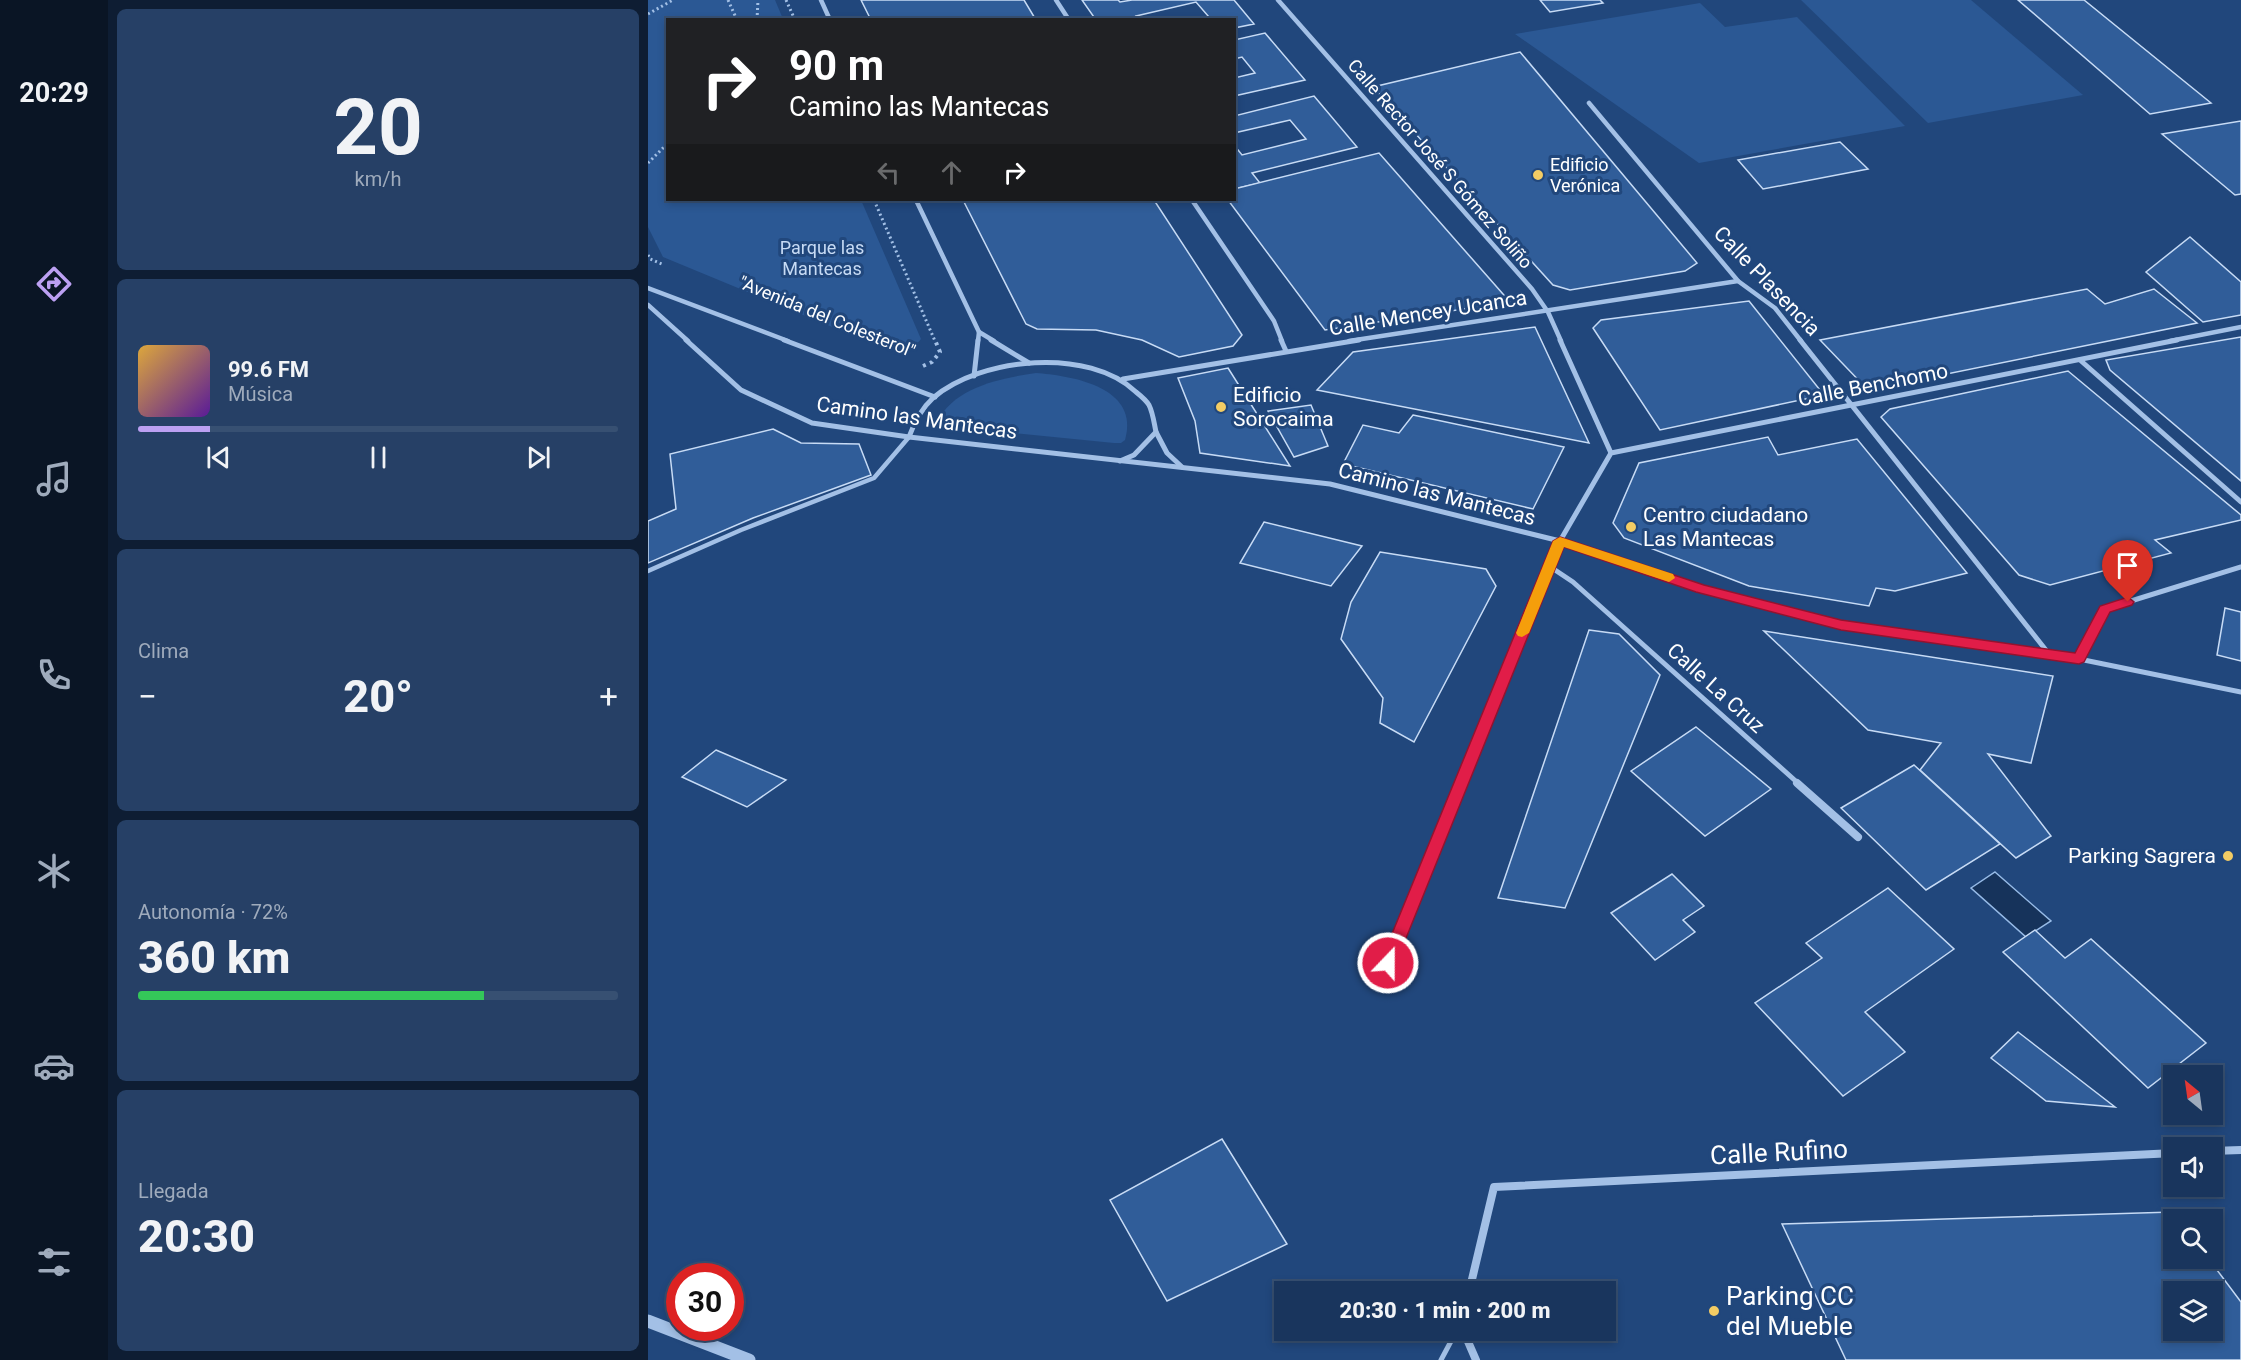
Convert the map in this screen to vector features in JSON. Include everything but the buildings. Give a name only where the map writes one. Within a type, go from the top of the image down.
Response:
[{"type":"street","points":[[821,0],[829,18]]},
{"type":"street","points":[[1056,0],[1068,18]]},
{"type":"street","name":"Calle Rector José S Gómez Soliño","points":[[1278,0],[1524,280],[1548,312],[1611,453]]},
{"type":"street","name":"Calle Plasencia","points":[[1589,103],[1738,281],[1775,308],[1842,389],[1852,407],[2050,655]]},
{"type":"street","points":[[916,201],[979,332],[974,376]]},
{"type":"street","points":[[1193,201],[1274,321],[1286,351]]},
{"type":"street","name":"Calle Mencey Ucanca","points":[[1123,380],[1286,351],[1738,281]]},
{"type":"street","name":"Camino las Mantecas","points":[[648,288],[935,397]]},
{"type":"street","name":"Camino las Mantecas","points":[[648,305],[741,390],[812,423],[909,437],[1330,484],[1560,541],[1701,589],[1841,625],[2079,659],[2241,692]]},
{"type":"street","name":"Calle Benchomo","points":[[1611,453],[1852,407],[2241,327]]},
{"type":"street","points":[[979,332],[1029,363]]},
{"type":"street","points":[[2080,360],[2241,502]]},
{"type":"street","points":[[909,437],[913,425],[935,397],[974,376],[994,369],[1029,363],[1087,365],[1123,380],[1148,403],[1156,432],[1167,453],[1183,468]]},
{"type":"street","points":[[1120,461],[1134,455],[1156,432]]},
{"type":"street","points":[[1388,963],[1560,541],[1611,453]]},
{"type":"street","name":"Calle La Cruz","points":[[1550,566],[1573,582],[1858,837]]},
{"type":"street","points":[[2079,659],[2105,609],[2241,567]]},
{"type":"street","points":[[2223,1151],[2241,1150]]},
{"type":"street","name":"Calle Rufino","points":[[1471,1281],[1494,1187],[2163,1154]]},
{"type":"street","points":[[648,1322],[749,1360]]},
{"type":"street","points":[[1468,1341],[1476,1360]]},
{"type":"lane","points":[[648,571],[741,530],[874,478],[909,437]]},
{"type":"lane","points":[[1441,1360],[1451,1341]]},
{"type":"path","points":[[648,14],[674,0]]},
{"type":"path","points":[[729,0],[736,18]]},
{"type":"path","points":[[757,18],[758,0]]},
{"type":"path","points":[[786,0],[794,18]]},
{"type":"path","points":[[648,163],[666,145]]},
{"type":"path","name":"\"Avenida del Colesterol\"","points":[[874,201],[940,352],[932,362],[917,369]]},
{"type":"path","points":[[648,255],[650,260],[671,268]]},
{"type":"green space","name":"Parque las Mantecas","points":[[648,0],[775,0],[783,18],[666,18],[666,201],[861,201],[921,339],[914,346],[902,351],[888,350],[663,257],[648,227]]},
{"type":"green space","points":[[1801,0],[1971,0],[2083,95],[1928,123]]},
{"type":"green space","points":[[1700,3],[1725,27],[1797,17],[1905,126],[1699,163],[1515,34]]},
{"type":"green space","points":[[1036,373],[1068,377],[1100,388],[1113,396],[1123,408],[1127,422],[1125,440],[1121,443],[1114,443],[943,426],[937,422],[955,400],[967,392],[994,381]]},
{"type":"shaded area","points":[[1995,872],[2051,921],[2026,937],[1971,888]]},
{"type":"slow traffic","points":[[1522,633],[1560,541],[1669,578]]},
{"type":"place","name":"Edificio Verónica","points":[[1538,175]]},
{"type":"place","name":"Edificio Sorocaima","points":[[1221,407]]},
{"type":"place","name":"Centro ciudadano Las Mantecas","points":[[1631,527]]},
{"type":"place","name":"Parking Sagrera","points":[[2228,856]]},
{"type":"place","name":"Parking CC del Mueble","points":[[1714,1311]]},
{"type":"route","points":[[1388,963],[1560,541],[1701,589],[1841,625],[2079,659],[2105,609],[2128,602]]}]
